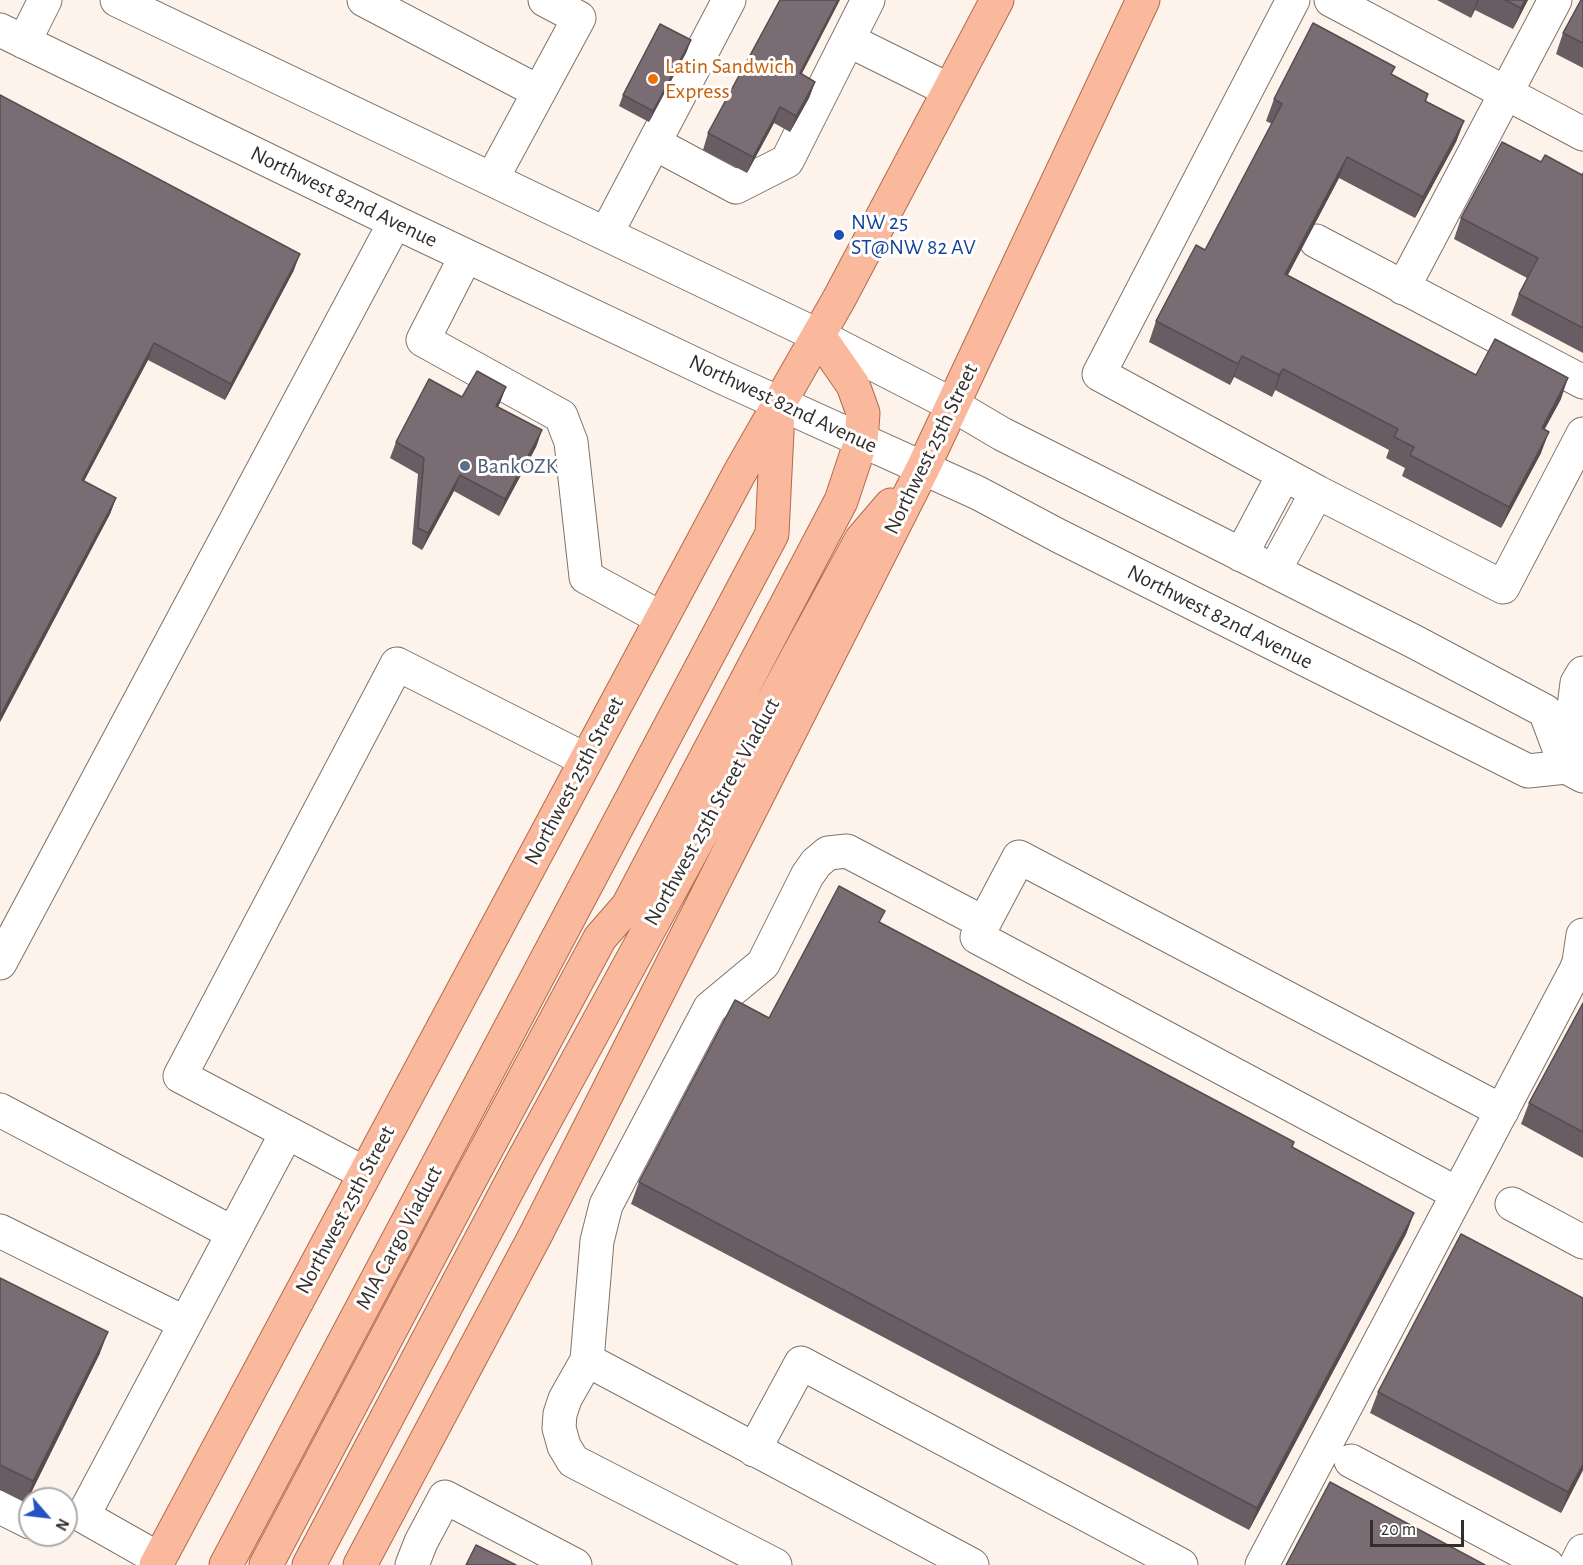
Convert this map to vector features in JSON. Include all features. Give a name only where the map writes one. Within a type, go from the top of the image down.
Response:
[{"type":"main road","name":"Northwest 25th Street","points":[[158,1562],[661,618],[778,404],[819,336],[997,0]]},
{"type":"main road","name":"Northwest 25th Street","points":[[360,1565],[536,1234],[923,468],[1143,0]]},
{"type":"main road","points":[[266,1565],[600,938],[628,906],[841,501],[861,441],[862,413],[853,386],[819,336]]},
{"type":"main road","name":"MIA Cargo Viaduct","points":[[226,1565],[772,534],[778,404]]},
{"type":"main road","name":"Northwest 25th Street Viaduct","points":[[309,1565],[519,1168],[861,540],[923,468]]},
{"type":"main road","points":[[611,998],[628,906]]},
{"type":"street","points":[[12,36],[45,0]]},
{"type":"street","points":[[364,0],[539,92]]},
{"type":"street","points":[[492,179],[579,18],[545,0]]},
{"type":"street","points":[[606,234],[729,0]]},
{"type":"street","points":[[654,143],[736,187],[787,161],[868,0]]},
{"type":"street","points":[[1293,0],[1099,374],[1317,492],[1503,587],[1583,434]]},
{"type":"street","points":[[1330,0],[1583,135]]},
{"type":"street","points":[[1403,288],[1555,0]]},
{"type":"street","points":[[136,4],[819,336],[953,405],[1002,434],[1545,711],[1577,764]]},
{"type":"street","name":"Northwest 82nd Avenue","points":[[12,36],[778,404],[978,493],[1080,547],[1528,771],[1577,764]]},
{"type":"street","points":[[848,40],[949,90]]},
{"type":"street","points":[[0,963],[396,222]]},
{"type":"street","points":[[1316,241],[1583,382]]},
{"type":"street","points":[[466,256],[423,340],[561,416],[572,442],[586,577],[661,618]]},
{"type":"street","points":[[1241,555],[1284,474]]},
{"type":"street","points":[[1274,571],[1317,492]]},
{"type":"street","points":[[364,1173],[286,1134],[180,1076],[397,664],[586,760]]},
{"type":"street","points":[[1577,764],[1577,683],[1583,673]]},
{"type":"street","points":[[775,1565],[573,1461],[564,1446],[559,1428],[560,1414],[570,1388],[587,1360],[597,1241],[606,1205],[710,1008],[763,964],[807,876],[816,863],[828,853],[847,851],[984,923]]},
{"type":"street","points":[[1458,1194],[977,937],[1019,857],[1502,1112]]},
{"type":"street","points":[[1262,1565],[1576,970],[1580,962],[1583,935]]},
{"type":"street","points":[[6,1123],[233,1233]]},
{"type":"street","points":[[78,1512],[185,1323],[286,1134]]},
{"type":"street","points":[[1512,1204],[1583,1242]]},
{"type":"street","points":[[0,1232],[185,1323]]},
{"type":"street","points":[[587,1360],[972,1565]]},
{"type":"street","points":[[754,1450],[801,1363],[1181,1565]]},
{"type":"street","points":[[1351,1461],[1547,1565]]},
{"type":"street","points":[[412,1565],[421,1542],[445,1497],[574,1565]]},
{"type":"street","points":[[0,1507],[18,1516]]},
{"type":"street","points":[[78,1521],[158,1562]]},
{"type":"street","points":[[1576,1565],[1583,1551]]},
{"type":"building","points":[[780,0],[838,0],[800,73],[815,82],[796,116],[780,107],[753,157],[708,133]]},
{"type":"building","points":[[1505,0],[1525,0],[1521,8]]},
{"type":"building","points":[[1583,0],[1583,43],[1563,33]]},
{"type":"building","points":[[1313,23],[1395,67],[1391,74],[1428,94],[1425,101],[1464,121],[1423,197],[1347,157],[1285,274],[1476,375],[1495,339],[1568,378],[1542,428],[1549,432],[1509,507],[1410,455],[1414,447],[1394,437],[1398,429],[1283,369],[1279,375],[1242,356],[1238,364],[1156,321],[1196,245],[1205,250],[1282,104],[1274,99]]},
{"type":"building","name":"Latin Sandwich Express","points":[[660,24],[691,40],[653,111],[623,95]]},
{"type":"building","points":[[0,95],[300,254],[231,384],[154,343],[82,480],[116,498],[0,716]]},
{"type":"building","points":[[1502,142],[1541,162],[1545,155],[1582,175],[1583,173],[1583,328],[1519,294],[1538,258],[1461,218]]},
{"type":"building","name":"BankOZK","points":[[477,371],[506,387],[496,406],[542,430],[505,499],[460,475],[428,533],[418,528],[424,458],[396,442],[429,379],[462,397]]},
{"type":"building","points":[[839,886],[885,911],[879,922],[1294,1142],[1292,1147],[1414,1213],[1257,1508],[639,1182],[735,1000],[769,1018]]},
{"type":"building","points":[[1583,1003],[1583,1132],[1529,1103]]},
{"type":"building","points":[[1461,1234],[1583,1298],[1583,1464],[1568,1492],[1378,1392]]},
{"type":"building","points":[[0,1278],[108,1332],[33,1481],[0,1465]]},
{"type":"building","points":[[1330,1482],[1485,1565],[1286,1565]]},
{"type":"building","points":[[476,1545],[516,1565],[466,1565]]},
{"type":"place","name":"Latin Sandwich Express","points":[[653,79]]},
{"type":"place","name":"NW 25 ST@NW 82 AV","points":[[839,235]]},
{"type":"place","name":"BankOZK","points":[[465,466]]}]
